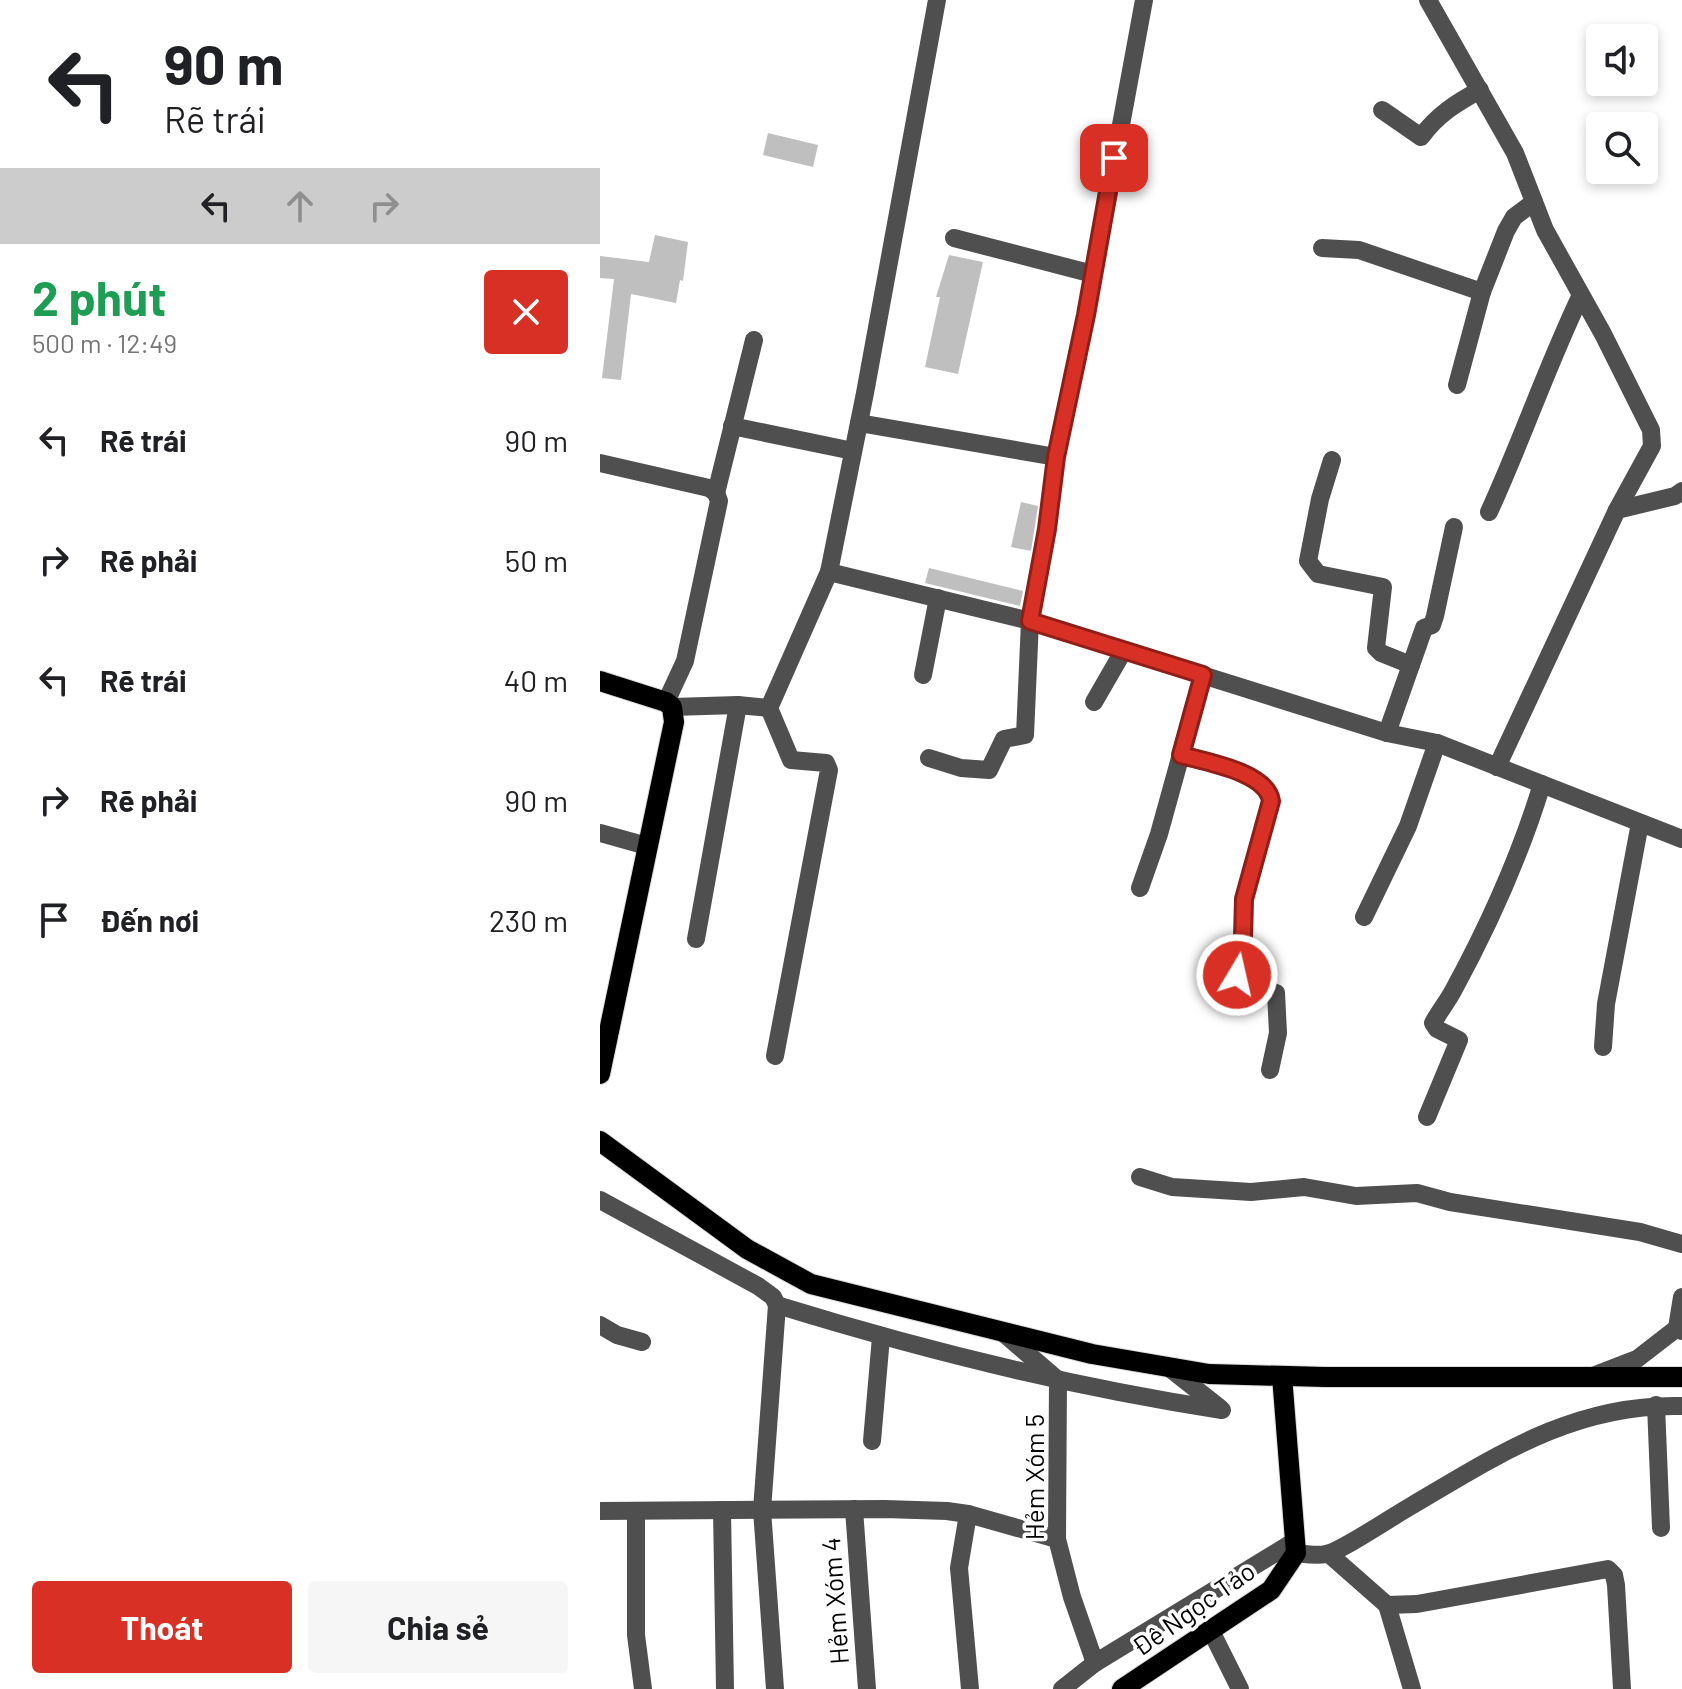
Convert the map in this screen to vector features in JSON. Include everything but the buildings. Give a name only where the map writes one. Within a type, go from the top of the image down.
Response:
[{"type":"main road","points":[[600,681],[669,704],[674,722],[600,1074]]},
{"type":"main road","points":[[600,1141],[747,1249],[811,1284],[1092,1354],[1209,1374],[1682,1377]]},
{"type":"main road","points":[[1282,1376],[1295,1547]]},
{"type":"main road","name":"Đê Ngọc Tảo","points":[[1122,1689],[1271,1590],[1295,1547]]},
{"type":"street","points":[[775,1056],[829,770],[826,763],[791,760],[769,708],[829,572],[937,0]]},
{"type":"street","points":[[929,758],[961,768],[989,770],[1004,739],[1025,735],[1030,621],[1056,457],[1144,0]]},
{"type":"street","points":[[1428,0],[1515,153],[1545,230],[1651,430],[1652,446],[1617,510],[1497,767]]},
{"type":"street","points":[[1382,110],[1421,137],[1443,113],[1480,90]]},
{"type":"street","points":[[1457,385],[1482,292],[1506,231],[1514,217],[1534,202]]},
{"type":"street","points":[[954,238],[1093,274]]},
{"type":"street","points":[[1322,248],[1359,250],[1482,292]]},
{"type":"street","points":[[1489,512],[1554,351],[1581,295]]},
{"type":"street","points":[[716,493],[754,340]]},
{"type":"street","points":[[859,423],[1056,457]]},
{"type":"street","points":[[732,426],[853,451]]},
{"type":"street","points":[[1332,460],[1320,499],[1308,561],[1318,574],[1383,587],[1376,648],[1411,665]]},
{"type":"street","points":[[600,463],[709,488],[716,493],[719,501],[685,661],[669,704],[769,708]]},
{"type":"street","points":[[1617,510],[1675,496],[1682,491]]},
{"type":"street","points":[[1387,733],[1424,628],[1432,625],[1435,616],[1454,527]]},
{"type":"street","points":[[829,572],[1030,621],[1387,733],[1437,743],[1682,839]]},
{"type":"street","points":[[923,675],[938,598]]},
{"type":"street","points":[[1094,702],[1124,650]]},
{"type":"street","points":[[1140,888],[1159,834],[1203,675]]},
{"type":"street","points":[[696,939],[738,705]]},
{"type":"street","points":[[1364,917],[1408,826],[1437,743]]},
{"type":"street","points":[[1181,755],[1233,769],[1263,784],[1270,792],[1271,801],[1244,899],[1243,938],[1237,975],[1241,981],[1276,993],[1278,1033],[1270,1070]]},
{"type":"street","points":[[1427,1117],[1459,1040],[1437,1029],[1433,1023],[1452,993],[1492,913],[1525,840],[1542,784]]},
{"type":"street","points":[[1603,1047],[1606,1004],[1640,823]]},
{"type":"street","points":[[600,833],[647,846]]},
{"type":"street","points":[[1140,1177],[1172,1187],[1251,1192],[1304,1187],[1356,1196],[1417,1193],[1450,1202],[1640,1232],[1682,1244]]},
{"type":"street","points":[[600,1200],[758,1286],[773,1297],[777,1305],[762,1510],[775,1689]]},
{"type":"street","points":[[1589,1377],[1637,1359],[1680,1329],[1682,1297]]},
{"type":"street","points":[[777,1305],[881,1337],[1058,1380],[1140,1398],[1222,1410],[1168,1367]]},
{"type":"street","points":[[600,1325],[617,1335],[642,1342]]},
{"type":"street","points":[[1001,1331],[1058,1380]]},
{"type":"street","points":[[872,1441],[881,1337]]},
{"type":"street","name":"Hẻm Xóm 5","points":[[1058,1380],[1057,1539],[1072,1597],[1095,1663]]},
{"type":"street","points":[[1656,1405],[1661,1528]]},
{"type":"street","points":[[1329,1554],[1546,1430],[1586,1416],[1623,1408],[1682,1406]]},
{"type":"street","points":[[600,1511],[854,1509],[968,1514],[1057,1539]]},
{"type":"street","name":"Hẻm Xóm 4","points":[[854,1509],[867,1689]]},
{"type":"street","points":[[722,1510],[725,1689]]},
{"type":"street","points":[[636,1511],[636,1635],[643,1689]]},
{"type":"street","points":[[968,1514],[959,1568],[970,1689]]},
{"type":"street","points":[[1062,1689],[1095,1663],[1295,1547],[1329,1554],[1387,1605],[1412,1689]]},
{"type":"street","points":[[1387,1605],[1433,1601],[1608,1569],[1614,1575],[1616,1585],[1622,1689]]},
{"type":"street","points":[[1210,1629],[1240,1689]]},
{"type":"route","points":[[1114,158],[1086,315],[1056,457],[1030,621],[1203,675],[1181,755],[1233,769],[1263,784],[1270,792],[1271,801],[1244,899],[1243,938],[1237,975]]}]
